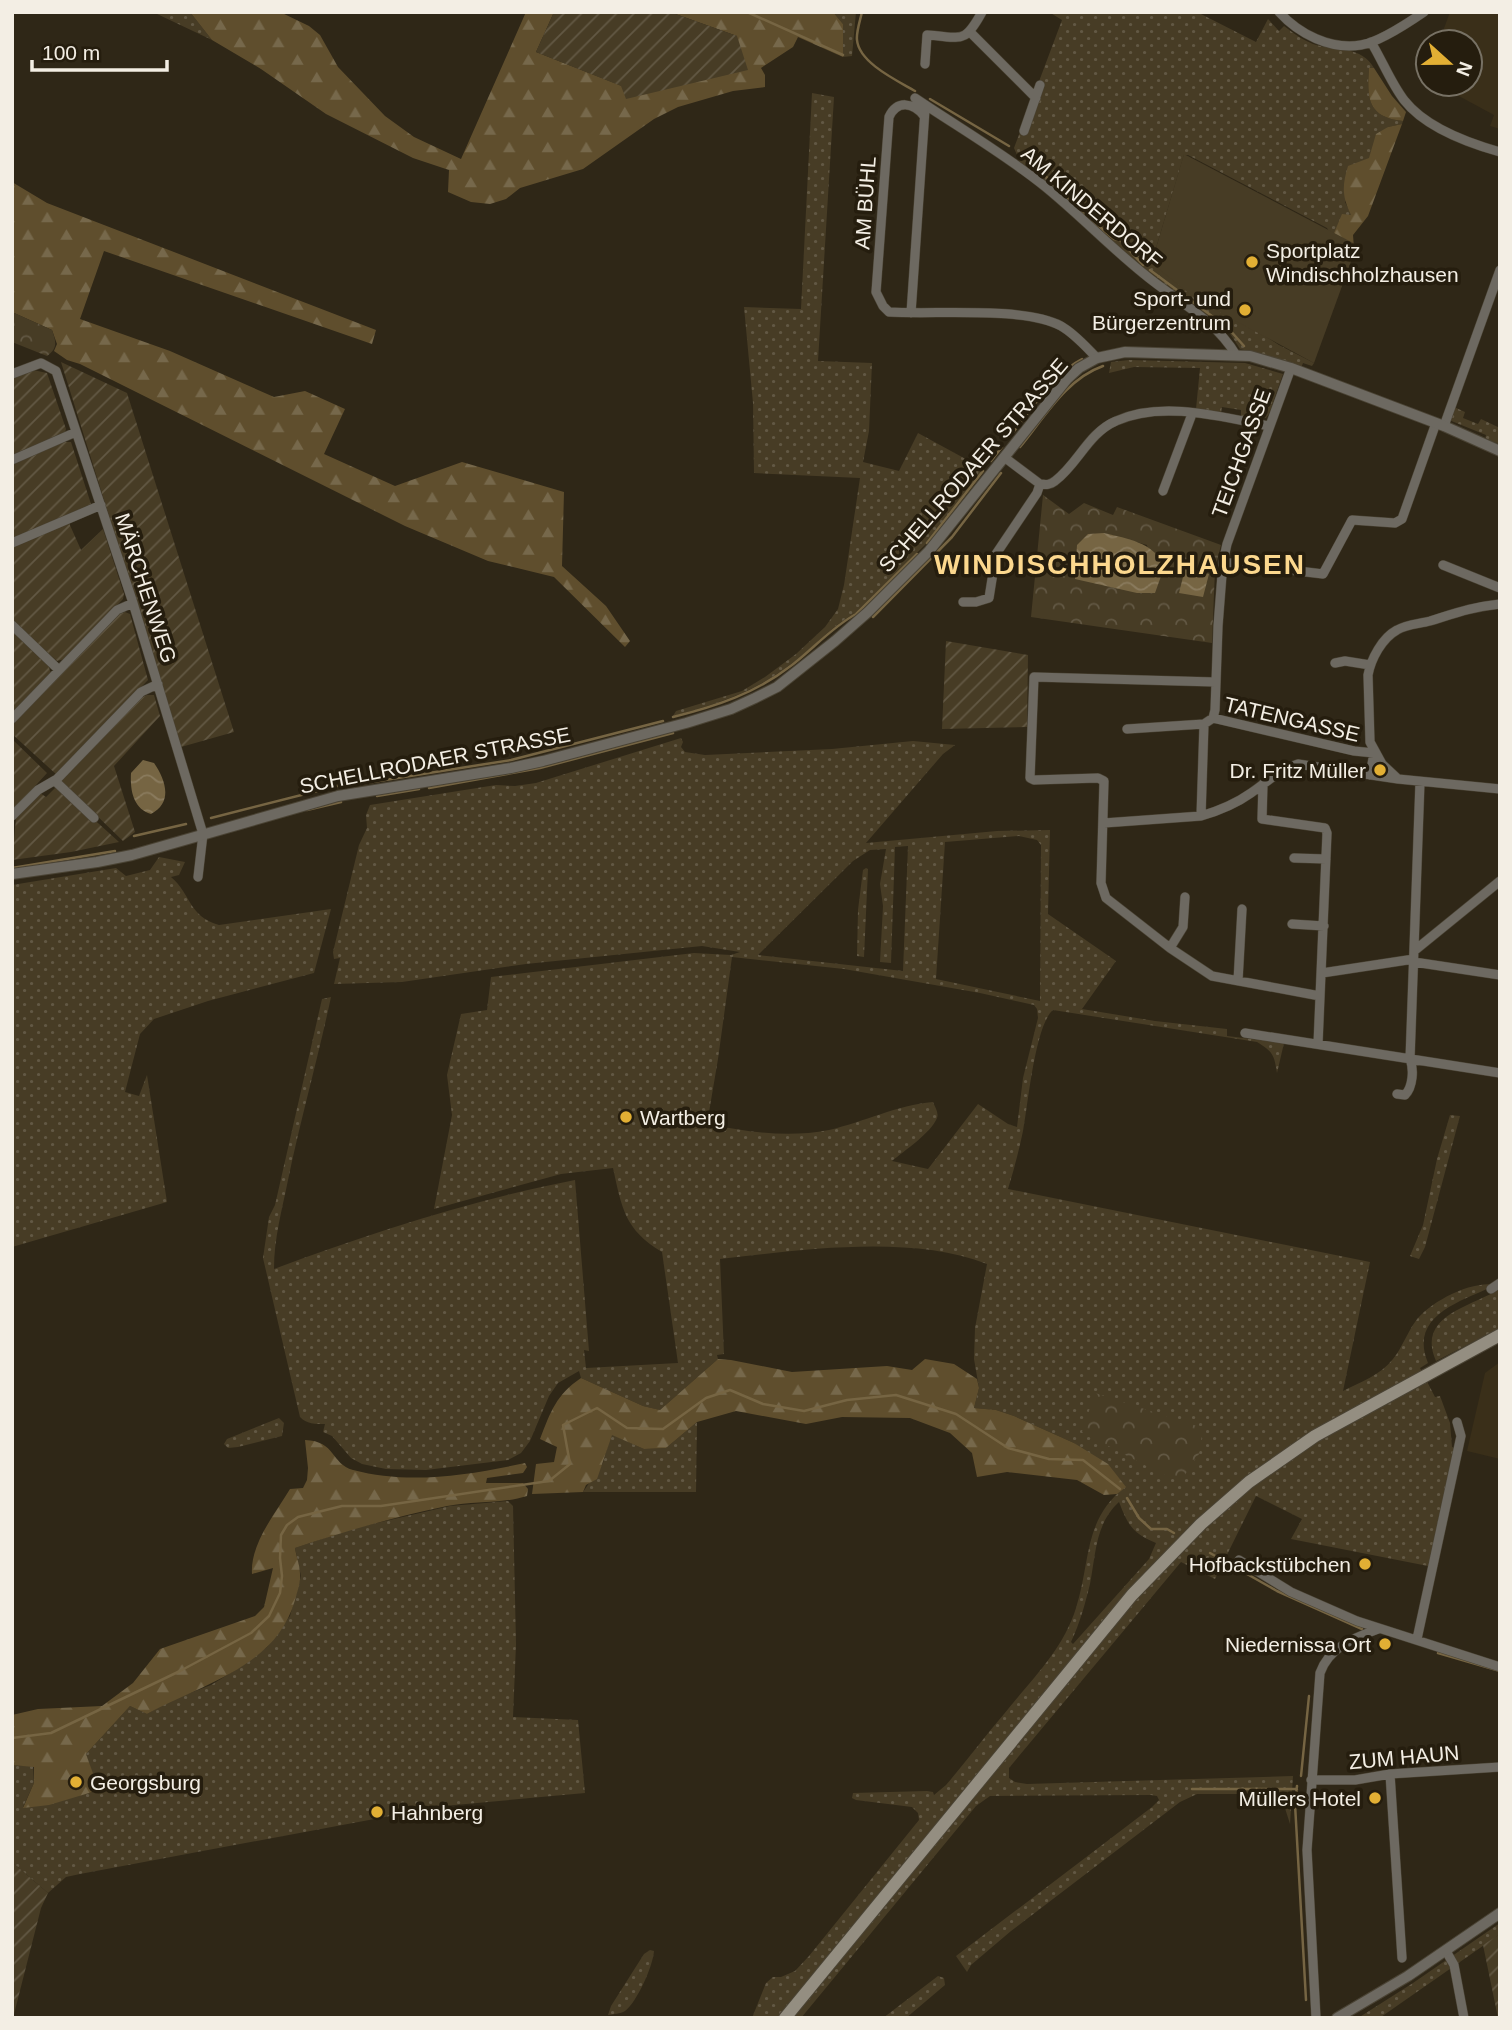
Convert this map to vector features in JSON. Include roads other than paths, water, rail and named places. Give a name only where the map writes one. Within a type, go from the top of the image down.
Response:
[{"type":"main road","points":[[785,2018],[1132,1595],[1200,1524],[1249,1482],[1315,1436],[1500,1335]]},
{"type":"street","points":[[925,64],[927,35],[961,37],[971,33],[982,12]]},
{"type":"street","points":[[1279,12],[1296,29],[1320,41],[1346,45],[1371,42],[1424,12]]},
{"type":"street","points":[[971,33],[1036,98]]},
{"type":"street","points":[[1371,42],[1402,98],[1413,110],[1462,138],[1500,152]]},
{"type":"street","points":[[1024,131],[1040,85]]},
{"type":"street","name":"AM KINDERDORF","points":[[915,98],[996,150],[1043,185],[1144,275],[1227,338],[1236,355]]},
{"type":"street","name":"AM BÜHL","points":[[924,116],[915,106],[907,104],[893,108],[889,117],[876,292],[883,306],[889,312],[997,314],[1044,318],[1068,330],[1097,358]]},
{"type":"street","points":[[911,313],[926,105]]},
{"type":"street","points":[[1223,562],[1323,575],[1352,520],[1395,523],[1402,519],[1500,270]]},
{"type":"street","name":"SCHELLRODAER STRASSE","points":[[12,874],[97,862],[338,796],[544,761],[731,709],[777,687],[868,612],[929,551],[1067,379],[1079,368],[1097,358],[1125,352],[1259,358],[1440,425],[1500,451]]},
{"type":"street","name":"MÄRCHENWEG","points":[[12,374],[41,363],[56,371],[102,505],[203,834]]},
{"type":"street","name":"TEICHGASSE","points":[[1213,718],[1223,562],[1227,544],[1291,368]]},
{"type":"street","points":[[1004,457],[1040,484],[1046,485],[1056,480],[1087,444],[1114,422],[1146,413],[1192,414],[1269,426]]},
{"type":"street","points":[[1163,491],[1192,414]]},
{"type":"street","points":[[12,460],[76,432]]},
{"type":"street","points":[[963,602],[989,598],[996,554],[1037,493],[1040,484]]},
{"type":"street","points":[[12,543],[102,505]]},
{"type":"street","points":[[1443,565],[1500,589]]},
{"type":"street","points":[[1370,775],[1374,753],[1369,734],[1370,665],[1382,644],[1399,628],[1431,621],[1464,609],[1499,604],[1500,597]]},
{"type":"street","points":[[12,719],[117,610],[133,603]]},
{"type":"street","points":[[12,625],[59,670]]},
{"type":"street","points":[[1335,663],[1345,661],[1370,665]]},
{"type":"street","points":[[1215,682],[1034,677],[1030,778],[1098,778],[1104,781],[1101,883],[1106,898],[1171,948],[1212,976],[1320,996]]},
{"type":"street","points":[[12,816],[38,790],[55,781],[141,692],[158,684]]},
{"type":"street","name":"TATENGASSE","points":[[1127,729],[1204,724],[1213,718],[1354,751],[1374,753]]},
{"type":"street","name":"TATENGASSE","points":[[1201,816],[1204,724]]},
{"type":"street","points":[[1374,753],[1398,779]]},
{"type":"street","points":[[1104,823],[1213,813],[1250,795],[1279,772],[1298,764],[1420,782],[1500,789]]},
{"type":"street","points":[[55,781],[94,818]]},
{"type":"street","points":[[1398,1094],[1409,1091],[1413,1067],[1410,1059],[1420,782]]},
{"type":"street","points":[[1263,784],[1262,819],[1326,829],[1318,1044]]},
{"type":"street","points":[[198,877],[203,834]]},
{"type":"street","points":[[1294,858],[1326,859]]},
{"type":"street","points":[[1414,957],[1500,881]]},
{"type":"street","points":[[1171,948],[1183,927],[1185,897]]},
{"type":"street","points":[[1238,981],[1242,909]]},
{"type":"street","points":[[1292,924],[1324,926]]},
{"type":"street","points":[[1322,973],[1414,957],[1500,975]]},
{"type":"street","points":[[1245,1033],[1500,1073]]},
{"type":"street","points":[[1417,1639],[1461,1436],[1457,1422]]},
{"type":"street","points":[[1239,1560],[1291,1592],[1378,1629],[1500,1667]]},
{"type":"street","points":[[1316,2018],[1307,1850],[1318,1688],[1323,1663],[1337,1648],[1378,1629]]},
{"type":"street","name":"ZUM HAUN","points":[[1311,1780],[1354,1780],[1390,1773],[1500,1767]]},
{"type":"street","points":[[1390,1773],[1402,1958]]},
{"type":"street","points":[[1337,2018],[1446,1951],[1500,1913]]},
{"type":"street","points":[[1446,1951],[1454,1965],[1464,2018]]},
{"type":"water","points":[[1104,533],[1146,546],[1159,557],[1165,565],[1155,593],[1137,593],[1075,579],[1077,545],[1088,534]]},
{"type":"water","points":[[1185,569],[1209,574],[1203,597],[1179,593]]},
{"type":"water","points":[[143,760],[154,763],[164,784],[165,798],[151,814],[136,803],[131,786],[131,773]]},
{"type":"waterway","points":[[747,12],[843,55]]},
{"type":"waterway","points":[[862,12],[857,40],[859,48],[872,64],[915,91]]},
{"type":"waterway","points":[[930,99],[1009,146]]},
{"type":"waterway","points":[[1022,154],[1095,223],[1114,239],[1120,240],[1143,265]]},
{"type":"waterway","points":[[1150,270],[1228,328],[1244,346]]},
{"type":"waterway","points":[[1010,436],[1052,383],[1082,359]]},
{"type":"waterway","points":[[1020,447],[1067,390],[1078,380],[1103,366]]},
{"type":"waterway","points":[[991,461],[1002,447]]},
{"type":"waterway","points":[[927,543],[983,471]]},
{"type":"waterway","points":[[873,617],[952,537],[1001,473]]},
{"type":"waterway","points":[[673,717],[736,697],[778,675],[856,614],[917,554]]},
{"type":"waterway","points":[[211,818],[341,785],[511,760],[663,721]]},
{"type":"waterway","points":[[429,788],[540,768],[673,733]]},
{"type":"waterway","points":[[377,796],[419,789]]},
{"type":"waterway","points":[[307,810],[341,802]]},
{"type":"waterway","points":[[134,836],[186,824]]},
{"type":"waterway","points":[[12,868],[115,851]]},
{"type":"waterway","points":[[12,1738],[51,1733],[180,1671],[251,1633],[269,1616],[280,1593],[281,1535],[287,1525],[298,1517],[342,1506],[381,1506],[549,1481],[570,1464],[563,1425],[597,1408],[627,1428],[663,1429],[706,1398],[730,1390],[763,1404],[804,1411],[847,1400],[896,1395],[956,1414],[1008,1448],[1049,1459],[1083,1460],[1120,1489]]},
{"type":"waterway","points":[[1127,1498],[1139,1518],[1151,1529],[1167,1529],[1174,1533]]},
{"type":"waterway","points":[[1210,1553],[1277,1591],[1362,1629]]},
{"type":"waterway","points":[[1438,1653],[1500,1671]]},
{"type":"waterway","points":[[1301,1776],[1309,1696]]},
{"type":"waterway","points":[[1297,1786],[1295,1804],[1306,2000]]},
{"type":"waterway","points":[[1192,1789],[1297,1789]]},
{"type":"place","name":"Sportplatz Windischholzhausen","points":[[1252,262]]},
{"type":"place","name":"Sport- und Bürgerzentrum","points":[[1245,310]]},
{"type":"place","name":"Dr. Fritz Müller","points":[[1380,770]]},
{"type":"place","name":"Wartberg","points":[[626,1117]]},
{"type":"place","name":"Hofbackstübchen","points":[[1365,1564]]},
{"type":"place","name":"Niedernissa Ort","points":[[1385,1644]]},
{"type":"place","name":"Georgsburg","points":[[76,1782]]},
{"type":"place","name":"Müllers Hotel","points":[[1375,1798]]},
{"type":"place","name":"Hahnberg","points":[[377,1812]]},
{"type":"district","name":"WINDISCHHOLZHAUSEN","points":[[1120,564]]}]
